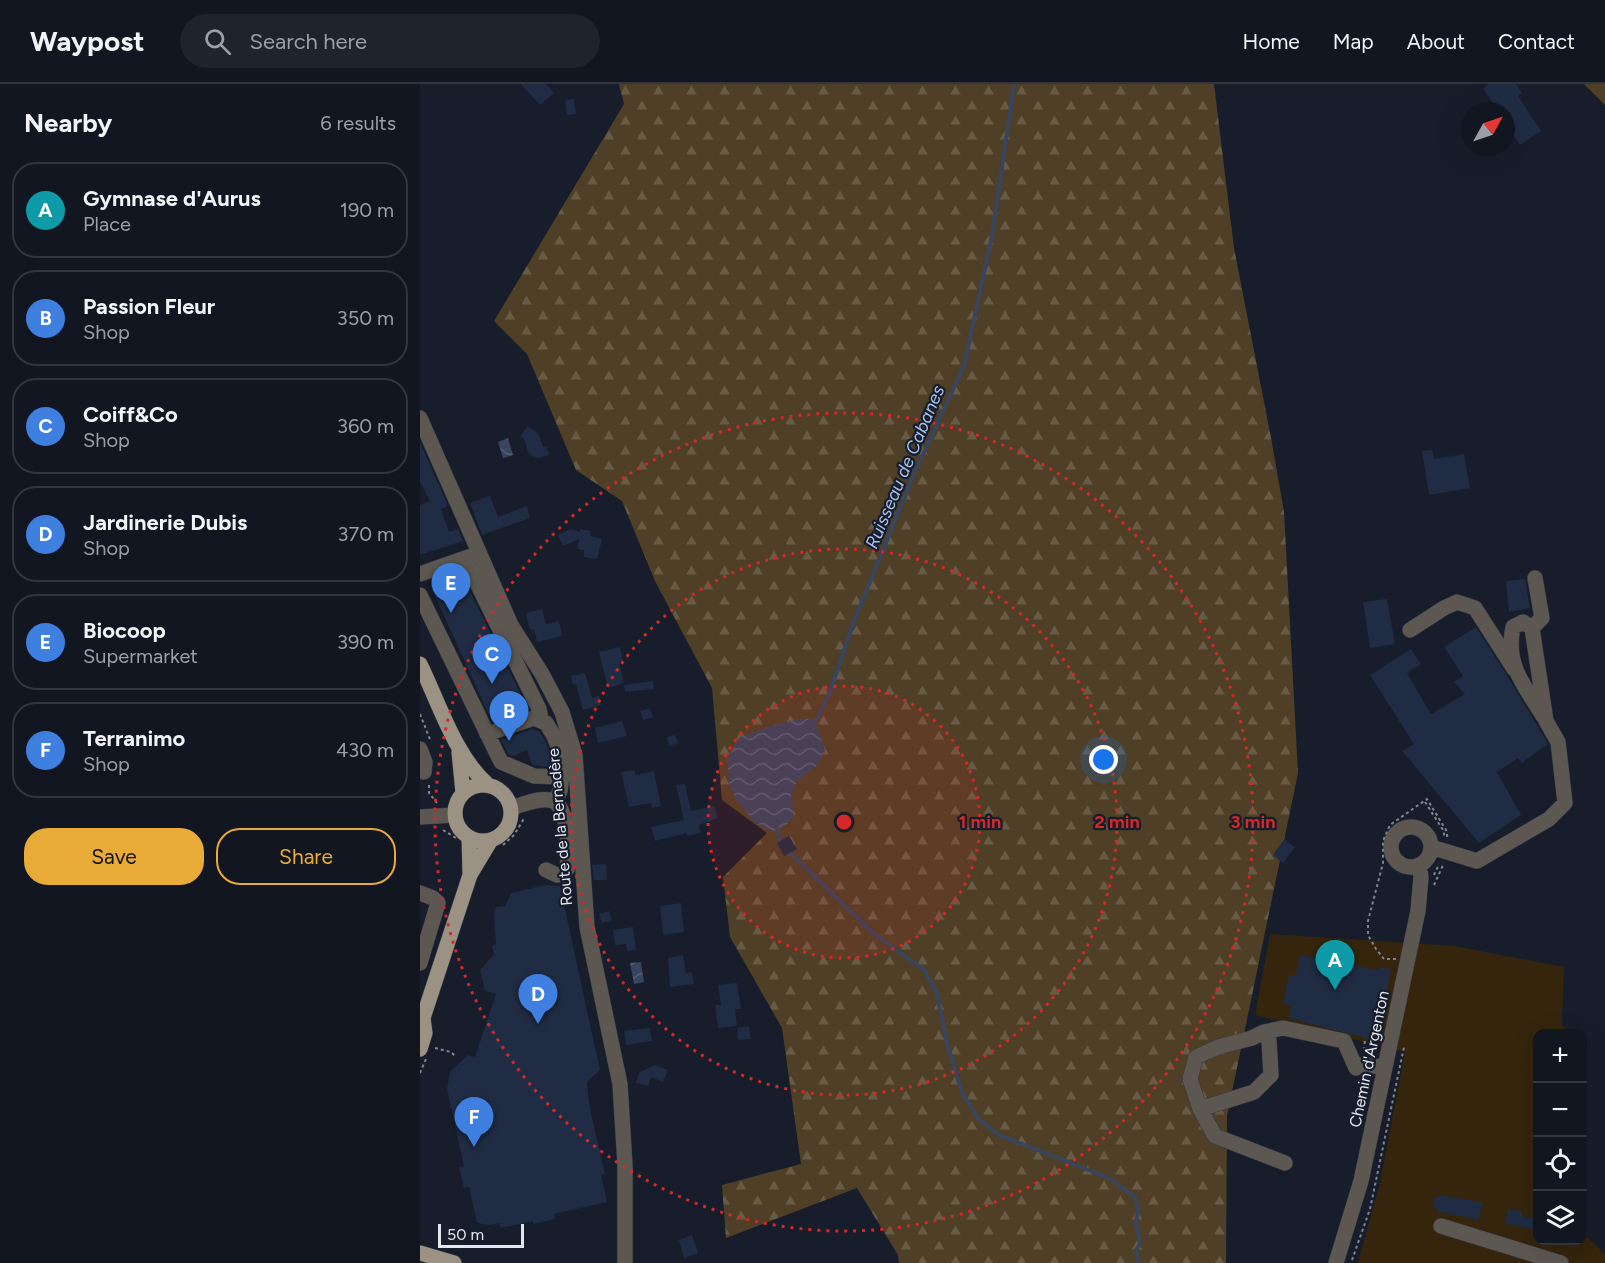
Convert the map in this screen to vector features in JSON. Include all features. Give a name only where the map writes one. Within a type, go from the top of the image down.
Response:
[{"type":"main road","points":[[420,662],[470,766],[488,785],[503,793],[511,808],[509,824],[470,875],[421,1020],[425,1033],[423,1048]]},
{"type":"main road","points":[[459,746],[463,793]]},
{"type":"main road","points":[[470,875],[462,831],[449,816],[463,793],[471,788],[488,785]]},
{"type":"main road","points":[[463,839],[496,843]]},
{"type":"main road","points":[[420,1253],[454,1263]]},
{"type":"street","name":"Route de la Bernadère","points":[[422,428],[472,556],[562,712],[575,754],[587,927],[620,1084],[625,1164],[625,1263]]},
{"type":"street","points":[[420,574],[472,556],[539,709],[541,719]]},
{"type":"street","points":[[1532,628],[1542,618],[1535,578]]},
{"type":"street","points":[[420,595],[424,618],[501,762],[534,776],[561,777]]},
{"type":"street","points":[[1410,630],[1457,602],[1474,608],[1558,742],[1565,803],[1549,819],[1476,861],[1431,848]]},
{"type":"street","points":[[1514,669],[1510,641],[1513,627],[1524,622],[1532,628],[1546,721]]},
{"type":"street","points":[[487,734],[534,718],[546,723],[554,736],[564,762],[560,791],[555,802]]},
{"type":"street","points":[[426,746],[425,762],[428,777]]},
{"type":"street","points":[[511,808],[548,800],[555,802],[562,810],[566,823],[568,864],[566,872],[561,875],[546,870]]},
{"type":"street","points":[[420,817],[449,816]]},
{"type":"street","points":[[1404,828],[1418,828],[1428,835],[1431,848],[1425,861],[1419,865],[1405,866],[1394,857],[1391,843],[1404,828]]},
{"type":"street","name":"Chemin d'Argenton","points":[[1334,1261],[1347,1233],[1361,1181],[1418,910],[1419,865]]},
{"type":"street","points":[[420,893],[433,898],[438,903],[420,963]]},
{"type":"street","points":[[1200,1109],[1254,1092],[1271,1075],[1267,1036]]},
{"type":"street","points":[[1285,1162],[1215,1136],[1200,1109],[1190,1079],[1196,1057],[1218,1047],[1252,1038],[1280,1036],[1347,1048],[1356,1068],[1360,1065],[1385,1067]]},
{"type":"street","points":[[1441,1226],[1561,1263]]},
{"type":"path","points":[[420,714],[426,746]]},
{"type":"path","points":[[428,777],[429,793],[449,816],[441,829],[463,839]]},
{"type":"path","points":[[1396,959],[1384,959],[1368,935],[1368,921],[1383,863],[1383,841],[1390,825],[1427,799]]},
{"type":"path","points":[[496,843],[514,835],[522,820],[528,815]]},
{"type":"path","points":[[420,1073],[423,1048],[451,1052],[455,1056]]},
{"type":"shaded area","points":[[1270,934],[1455,946],[1564,967],[1562,1025],[1566,1029],[1533,1029],[1533,1245],[1587,1245],[1587,1237],[1605,1254],[1605,1263],[1358,1263],[1380,1182],[1405,1052],[1255,1015]]},
{"type":"green space","points":[[619,84],[1214,84],[1234,248],[1284,512],[1298,773],[1227,1116],[1226,1263],[899,1263],[898,1255],[857,1188],[726,1238],[722,1185],[801,1164],[782,1028],[730,937],[723,877],[767,833],[722,800],[712,688],[655,581],[622,501],[576,470],[527,354],[494,321],[624,104]]},
{"type":"green space","points":[[1584,84],[1605,84],[1605,105]]},
{"type":"water","points":[[508,438],[513,455],[503,458],[498,442]]},
{"type":"water","points":[[803,718],[815,721],[825,750],[818,765],[797,781],[791,794],[794,816],[777,831],[769,830],[755,823],[736,799],[730,787],[727,759],[740,737],[770,726]]},
{"type":"water","points":[[641,962],[644,982],[634,984],[630,963]]},
{"type":"building","points":[[521,84],[546,84],[554,93],[540,105]]},
{"type":"building","points":[[1489,84],[1516,84],[1522,93],[1518,96],[1541,131],[1520,145],[1515,138],[1515,102],[1492,102],[1483,88]]},
{"type":"building","points":[[574,99],[576,114],[567,115],[565,100]]},
{"type":"building","points":[[528,426],[538,433],[543,447],[547,446],[549,455],[539,458],[528,452],[524,439],[520,436]]},
{"type":"building","points":[[420,442],[448,506],[441,509],[449,532],[458,529],[463,541],[420,555],[420,505],[430,501],[420,482]]},
{"type":"building","points":[[1432,450],[1434,459],[1464,454],[1470,488],[1429,495],[1422,451]]},
{"type":"building","points":[[490,496],[498,517],[527,506],[530,518],[482,535],[470,503]]},
{"type":"building","points":[[570,529],[580,532],[580,529],[591,531],[590,536],[602,539],[597,559],[584,557],[584,550],[577,549],[579,539],[563,546],[558,535]]},
{"type":"building","points":[[460,571],[523,699],[489,715],[430,585]]},
{"type":"building","points":[[1525,579],[1530,608],[1509,612],[1506,581]]},
{"type":"building","points":[[1387,599],[1395,644],[1370,648],[1363,602]]},
{"type":"building","points":[[542,609],[546,624],[559,621],[562,636],[537,642],[534,629],[530,630],[526,613]]},
{"type":"building","points":[[1476,627],[1548,744],[1522,763],[1518,758],[1497,772],[1521,815],[1479,843],[1402,751],[1414,744],[1370,675],[1411,649],[1421,664],[1407,673],[1431,714],[1465,694],[1454,682],[1463,676],[1444,647]]},
{"type":"building","points":[[620,647],[623,661],[619,662],[624,683],[608,688],[599,652]]},
{"type":"building","points":[[585,673],[592,698],[599,696],[601,705],[583,710],[576,684],[573,685],[571,676]]},
{"type":"building","points":[[653,681],[654,689],[625,692],[624,685]]},
{"type":"building","points":[[650,708],[653,717],[643,720],[640,711]]},
{"type":"building","points":[[622,721],[627,736],[598,743],[595,728]]},
{"type":"building","points":[[532,729],[540,732],[554,764],[548,767],[532,765],[527,750],[513,756],[508,754],[501,740]]},
{"type":"building","points":[[675,735],[678,743],[669,746],[667,737]]},
{"type":"building","points":[[635,770],[636,775],[654,771],[661,806],[652,808],[651,803],[629,807],[621,772]]},
{"type":"building","points":[[685,784],[691,811],[715,806],[717,818],[699,825],[701,833],[687,836],[687,833],[655,841],[651,827],[684,820],[676,785]]},
{"type":"building","points":[[789,836],[797,849],[784,856],[777,843]]},
{"type":"building","points":[[1284,839],[1295,847],[1283,863],[1273,855]]},
{"type":"building","points":[[606,864],[607,880],[594,880],[592,865]]},
{"type":"building","points":[[545,885],[560,886],[600,1070],[587,1082],[589,1104],[605,1174],[601,1175],[607,1202],[554,1214],[555,1219],[501,1228],[499,1223],[489,1225],[477,1223],[469,1187],[464,1188],[459,1167],[464,1166],[447,1089],[450,1072],[468,1055],[475,1057],[496,994],[485,991],[480,970],[494,954],[492,946],[496,944],[494,914],[496,907],[505,906],[511,893]]},
{"type":"building","points":[[681,903],[684,932],[663,935],[660,906]]},
{"type":"building","points":[[609,911],[612,920],[602,923],[599,914]]},
{"type":"building","points":[[633,927],[636,950],[627,951],[626,944],[615,945],[613,930]]},
{"type":"building","points":[[683,955],[686,973],[692,972],[694,984],[670,987],[668,958]]},
{"type":"building","points":[[1300,955],[1378,970],[1379,967],[1391,969],[1377,1041],[1289,1018],[1291,1006],[1283,1004],[1289,974],[1296,976]]},
{"type":"building","points":[[737,983],[741,1009],[735,1009],[737,1026],[718,1028],[715,1005],[721,1005],[718,985]]},
{"type":"building","points":[[749,1026],[751,1039],[738,1040],[737,1028]]},
{"type":"building","points":[[650,1028],[652,1041],[626,1045],[624,1031]]},
{"type":"building","points":[[655,1065],[668,1070],[663,1082],[651,1077],[648,1086],[636,1083],[639,1073]]},
{"type":"building","points":[[1439,1195],[1482,1202],[1479,1220],[1436,1211],[1437,1208],[1433,1207],[1434,1197],[1439,1198]]},
{"type":"building","points":[[1508,1209],[1522,1211],[1522,1216],[1533,1218],[1533,1229],[1505,1224]]},
{"type":"building","points":[[692,1235],[698,1253],[684,1258],[679,1240]]},
{"type":"waterway","name":"Ruisseau de Cabanes","points":[[814,723],[828,697],[854,621],[914,474],[964,366],[992,236],[1014,84]]},
{"type":"waterway","name":"Ruisseau de Cabanes","points":[[776,826],[780,841]]},
{"type":"waterway","name":"Ruisseau de Cabanes","points":[[790,853],[872,932],[924,970],[936,991],[948,1047],[962,1093],[979,1119],[999,1135],[1109,1178],[1135,1197],[1138,1209],[1136,1224],[1140,1244],[1136,1250],[1138,1263]]},
{"type":"place","name":"Biocoop","points":[[451,613]]},
{"type":"place","name":"Coiff&Co","points":[[492,684]]},
{"type":"place","name":"Passion Fleur","points":[[509,741]]},
{"type":"place","name":"Gymnase d'Aurus","points":[[1335,990]]},
{"type":"place","name":"Jardinerie Dubis","points":[[538,1024]]},
{"type":"place","name":"Terranimo","points":[[474,1147]]}]
